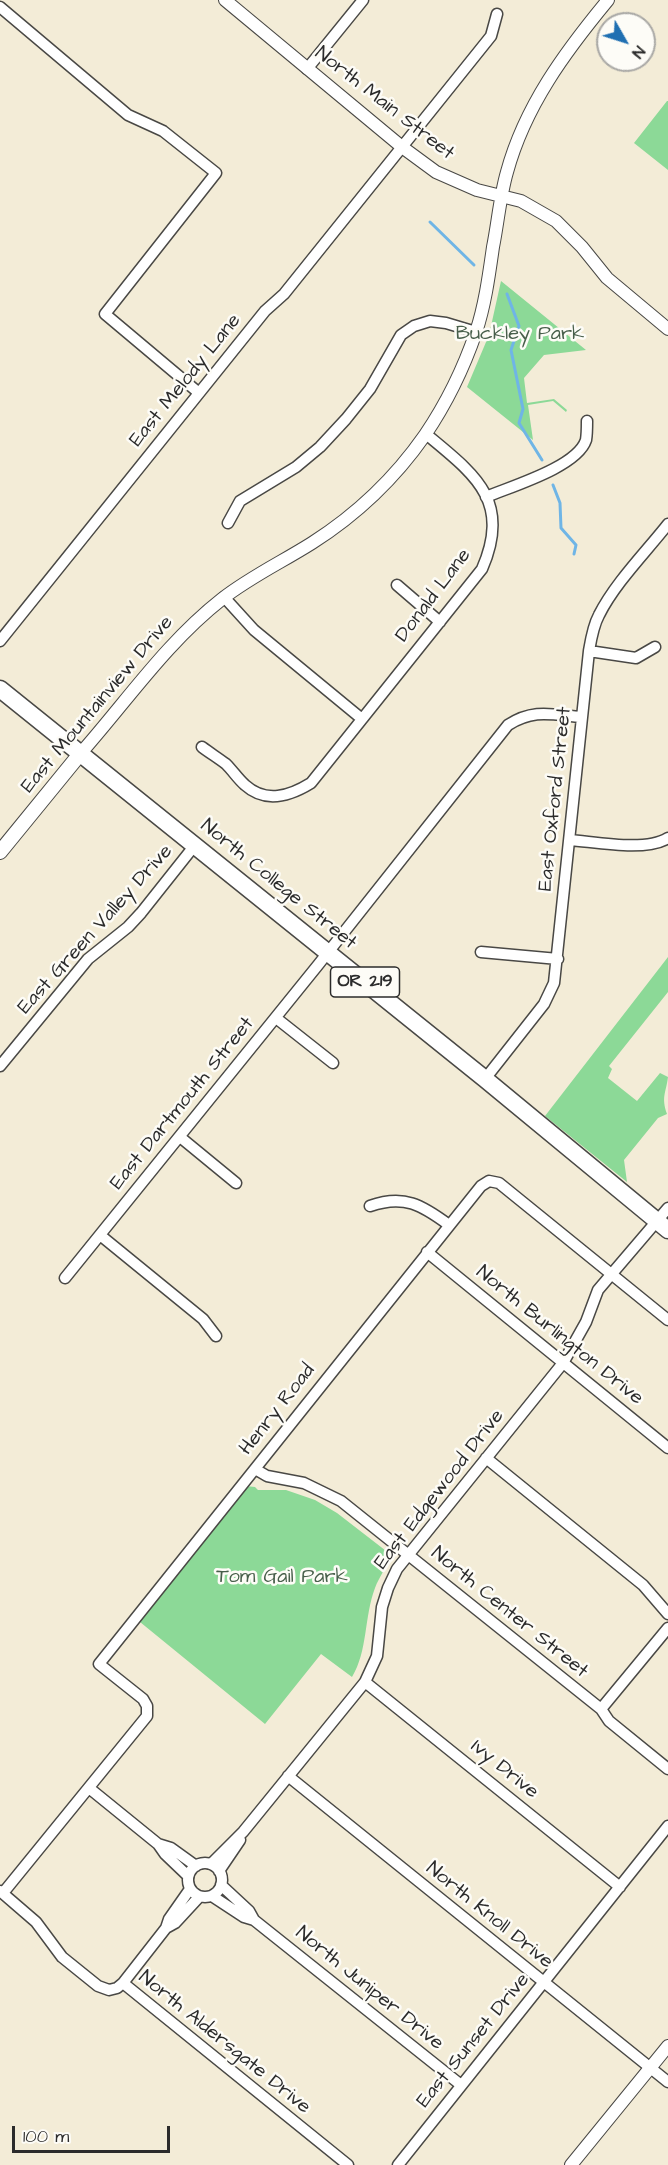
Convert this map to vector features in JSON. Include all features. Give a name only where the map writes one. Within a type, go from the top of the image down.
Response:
[{"type":"main road","name":"North College Street","points":[[0,689],[664,1219]]},
{"type":"main road","name":"East Mountainview Drive","points":[[0,852],[80,754]]},
{"type":"street","name":"North Main Street","points":[[225,0],[402,147],[436,172],[477,190],[535,207],[556,220],[607,278],[668,329]]},
{"type":"street","points":[[307,69],[363,0]]},
{"type":"street","name":"East Mountainview Drive","points":[[80,754],[173,643],[224,597],[313,542],[347,518],[400,467],[426,434],[459,372],[476,332],[506,172],[518,137],[537,99],[568,49],[608,0]]},
{"type":"street","points":[[0,7],[129,116],[163,131],[216,173],[105,315],[199,393]]},
{"type":"street","name":"East Melody Lane","points":[[0,641],[265,311],[284,294],[491,36],[497,14]]},
{"type":"street","points":[[228,523],[240,501],[296,466],[320,447],[346,419],[370,389],[401,335],[414,326],[430,321],[476,332]]},
{"type":"street","points":[[486,497],[555,468],[574,456],[585,441],[587,421]]},
{"type":"street","name":"Donald Lane","points":[[202,747],[226,764],[248,787],[263,796],[279,797],[296,793],[311,783],[482,569],[488,554],[493,521],[486,497],[479,482],[466,468],[426,434]]},
{"type":"street","name":"East Oxford Street","points":[[485,1078],[544,1004],[554,983],[589,651],[598,616],[609,597],[668,524]]},
{"type":"street","points":[[398,585],[440,621]]},
{"type":"street","points":[[224,597],[254,630],[362,719]]},
{"type":"street","points":[[589,651],[636,658],[655,647]]},
{"type":"street","name":"East Dartmouth Street","points":[[65,1278],[276,1018],[508,725],[534,713],[582,717]]},
{"type":"street","points":[[570,840],[650,845],[668,838]]},
{"type":"street","name":"East Green Valley Drive","points":[[0,1066],[88,959],[128,927],[195,845]]},
{"type":"street","points":[[481,952],[558,959]]},
{"type":"street","points":[[276,1018],[333,1063]]},
{"type":"street","points":[[180,1137],[236,1183]]},
{"type":"street","name":"Henry Road","points":[[89,1788],[147,1716],[147,1706],[142,1698],[99,1664],[481,1186],[489,1181],[499,1183],[611,1274]]},
{"type":"street","points":[[370,1206],[394,1200],[408,1202],[426,1208],[449,1225]]},
{"type":"street","name":"East Edgewood Drive","points":[[215,1868],[366,1682],[377,1656],[382,1607],[397,1569],[563,1363],[582,1329],[598,1290],[664,1219]]},
{"type":"street","points":[[100,1235],[203,1319],[216,1336]]},
{"type":"street","name":"North Burlington Drive","points":[[427,1252],[668,1448]]},
{"type":"street","points":[[611,1274],[668,1320]]},
{"type":"street","points":[[486,1458],[636,1580],[668,1614]]},
{"type":"street","name":"North Center Street","points":[[255,1468],[267,1476],[304,1483],[341,1501],[601,1709],[609,1721],[668,1769]]},
{"type":"street","points":[[601,1709],[668,1628]]},
{"type":"street","name":"Ivy Drive","points":[[366,1682],[620,1887]]},
{"type":"street","name":"North Knoll Drive","points":[[288,1776],[668,2082]]},
{"type":"street","points":[[2,1892],[89,1788],[158,1844],[188,1876],[190,1889],[199,1897]]},
{"type":"street","name":"East Sunset Drive","points":[[398,2165],[668,1826]]},
{"type":"street","points":[[158,1844],[171,1848],[196,1866]]},
{"type":"street","points":[[166,1928],[175,1923],[199,1897],[212,1896],[221,1885],[215,1868],[201,1864],[196,1866],[188,1876]]},
{"type":"street","name":"North Juniper Drive","points":[[221,1885],[249,1911],[254,1920]]},
{"type":"street","points":[[123,1983],[166,1928],[169,1919],[190,1889]]},
{"type":"street","name":"North Aldersgate Drive","points":[[2,1892],[36,1922],[62,1957],[98,1986],[109,1990],[123,1983],[348,2165]]},
{"type":"street","name":"North Juniper Drive","points":[[212,1896],[244,1917],[254,1920],[461,2085]]},
{"type":"street","points":[[571,2165],[668,2046]]},
{"type":"green space","points":[[668,101],[668,170],[634,143]]},
{"type":"green space","name":"Buckley Park","points":[[501,281],[586,350],[544,355],[524,378],[527,403],[554,399],[567,410],[566,412],[553,401],[528,405],[533,440],[467,387],[489,335]]},
{"type":"green space","points":[[668,957],[668,992],[609,1066],[612,1069],[608,1078],[637,1101],[660,1073],[668,1077],[664,1099],[667,1114],[658,1118],[624,1160],[627,1182],[545,1116]]},
{"type":"green space","name":"Tom Gail Park","points":[[246,1486],[255,1487],[258,1490],[286,1490],[315,1500],[337,1513],[390,1554],[375,1588],[361,1656],[352,1677],[321,1654],[265,1724],[140,1622]]},
{"type":"waterway","points":[[430,222],[474,265]]},
{"type":"waterway","points":[[507,294],[519,326],[511,350],[523,409],[519,423],[542,460]]},
{"type":"waterway","points":[[553,485],[560,503],[561,528],[576,545],[574,554]]}]
